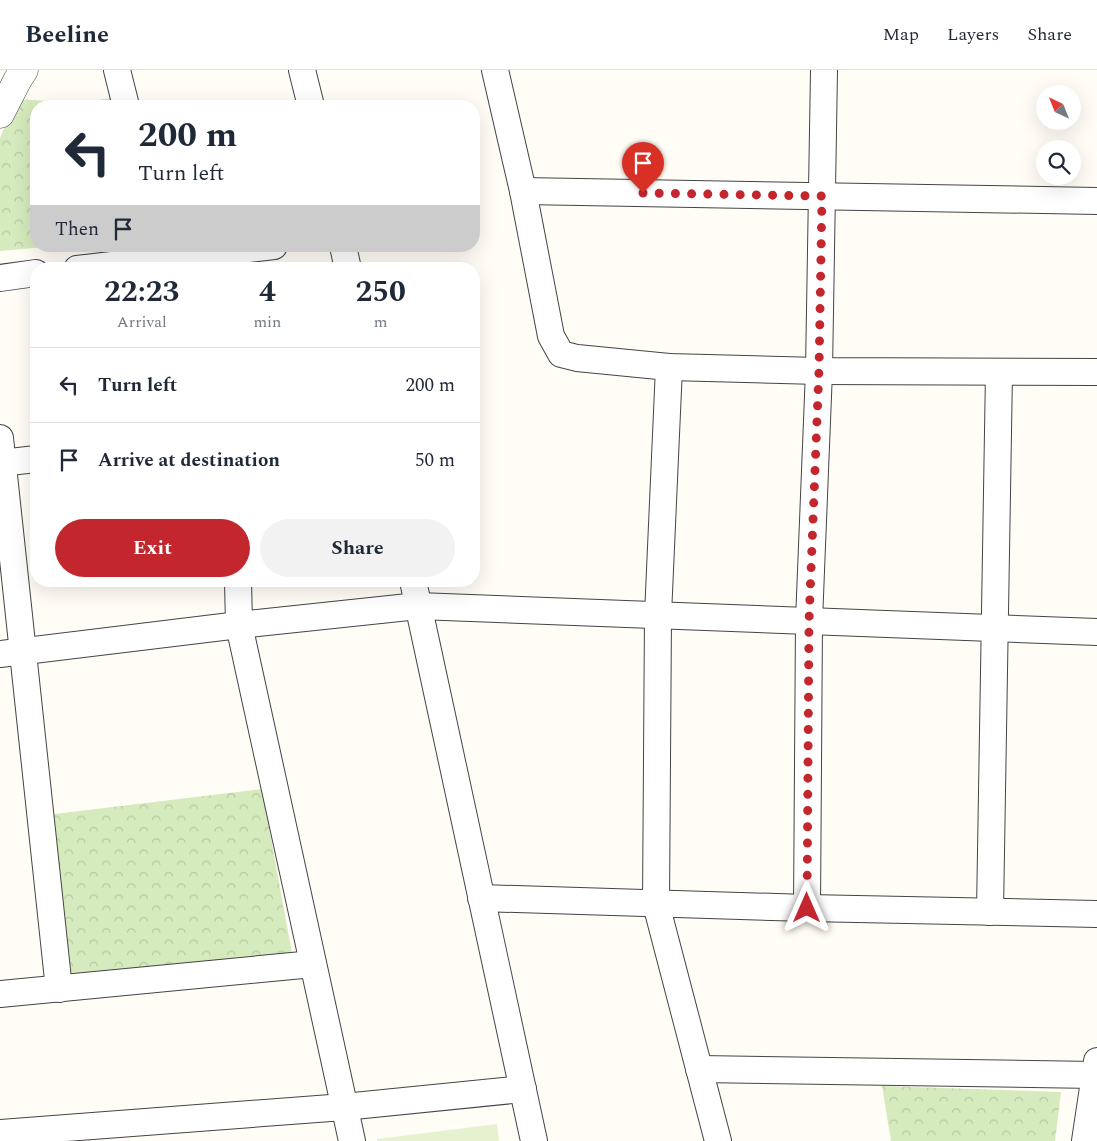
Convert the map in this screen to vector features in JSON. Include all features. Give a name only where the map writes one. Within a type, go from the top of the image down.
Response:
[{"type":"street","points":[[0,114],[24,70]]},
{"type":"street","points":[[118,70],[125,100]]},
{"type":"street","points":[[302,70],[310,100]]},
{"type":"street","points":[[495,70],[523,192],[551,336],[561,354],[577,358],[669,367],[1097,372]]},
{"type":"street","points":[[807,908],[809,621],[819,370],[824,70]]},
{"type":"street","points":[[523,192],[1097,201]]},
{"type":"street","points":[[113,262],[159,253],[175,252]]},
{"type":"street","points":[[0,278],[30,274]]},
{"type":"street","points":[[669,367],[658,615],[656,904],[718,1141]]},
{"type":"street","points":[[990,912],[999,372]]},
{"type":"street","points":[[30,457],[1,454],[11,653],[59,989]]},
{"type":"street","points":[[238,587],[239,625],[352,1141]]},
{"type":"street","points":[[414,587],[534,1141]]},
{"type":"street","points":[[11,653],[239,625],[418,606],[1097,632]]},
{"type":"street","points":[[481,898],[807,908],[1097,914]]},
{"type":"street","points":[[0,994],[313,964]]},
{"type":"street","points":[[699,1069],[1096,1068],[1085,1141]]},
{"type":"street","points":[[0,1133],[344,1107],[523,1089]]},
{"type":"green space","points":[[17,99],[32,100],[30,100],[30,248],[0,251],[0,138]]},
{"type":"green space","points":[[262,789],[293,959],[66,979],[46,815]]},
{"type":"green space","points":[[882,1086],[1061,1092],[1055,1141],[891,1141]]},
{"type":"green space","points":[[497,1124],[499,1141],[377,1141],[377,1139]]},
{"type":"route","points":[[643,193],[822,196],[819,370],[809,621],[807,908]]}]
